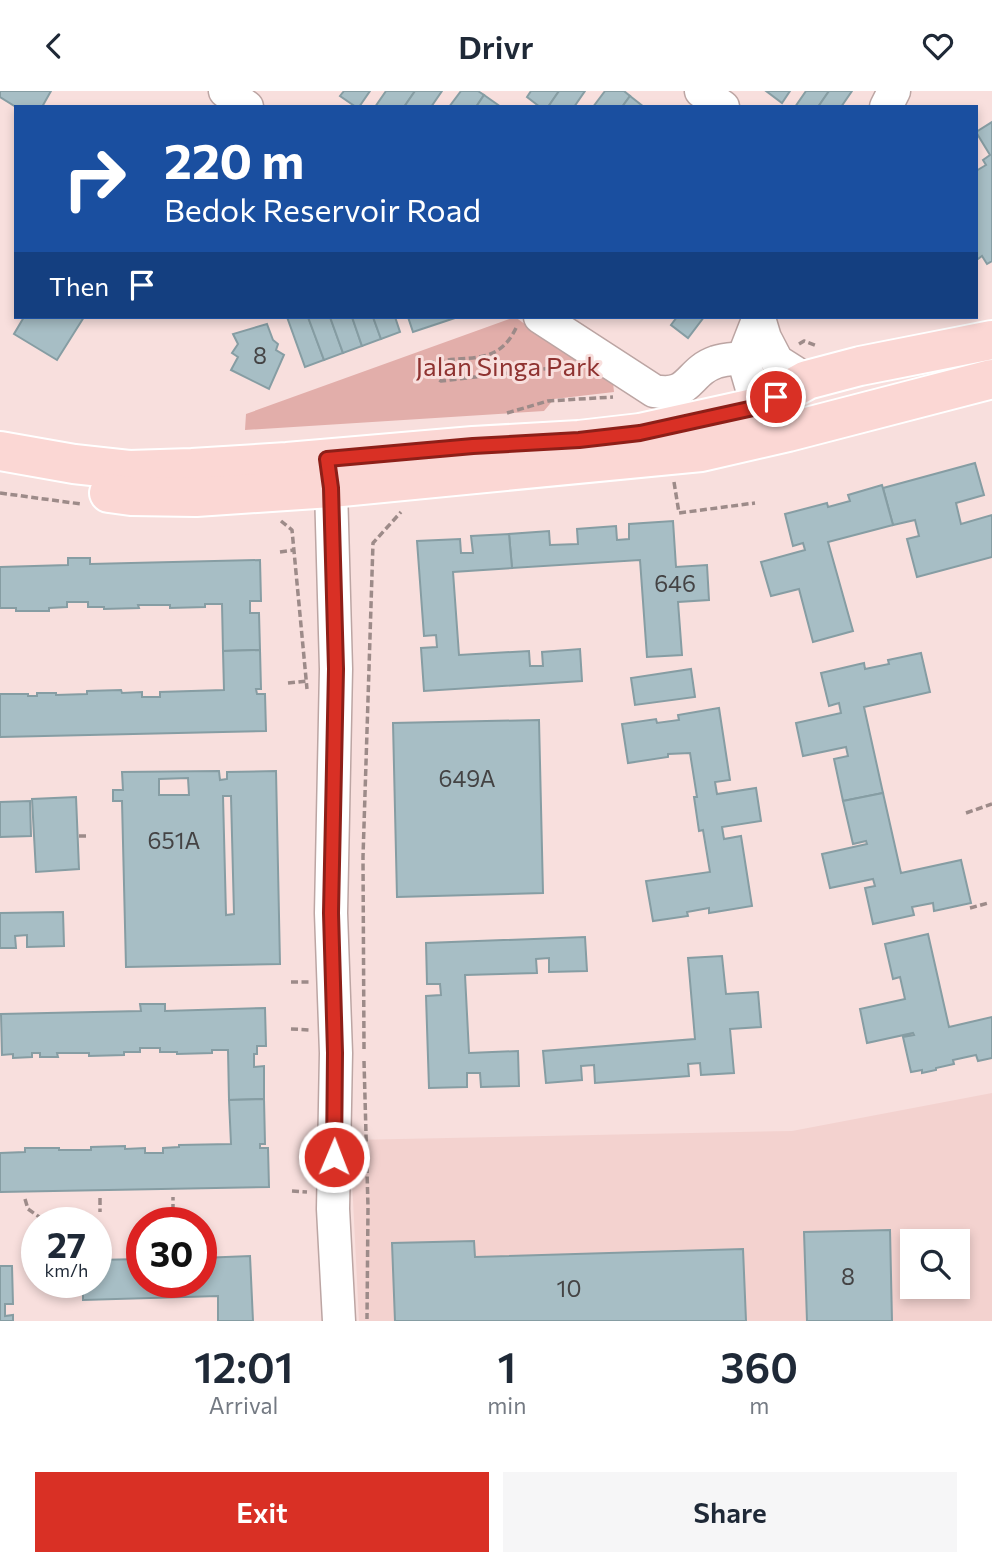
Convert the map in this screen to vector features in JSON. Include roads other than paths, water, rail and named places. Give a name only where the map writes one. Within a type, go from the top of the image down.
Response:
[{"type":"main road","points":[[762,422],[807,380],[860,366],[992,340]]},
{"type":"main road","points":[[0,476],[131,496],[196,496],[473,446],[579,440],[762,422],[992,379]]},
{"type":"main road","points":[[0,451],[129,470],[192,468],[329,473]]},
{"type":"street","points":[[225,91],[244,105]]},
{"type":"street","points":[[701,91],[720,105]]},
{"type":"street","points":[[758,319],[743,358],[762,422]]},
{"type":"street","points":[[760,319],[765,338],[777,361],[807,380]]},
{"type":"street","points":[[529,320],[609,362],[654,391],[667,393],[680,390],[715,362],[743,358]]},
{"type":"street","points":[[329,473],[336,669],[331,913],[335,1053],[333,1209],[339,1321]]},
{"type":"park label","name":"Jalan Singa Park","points":[[508,367]]}]
